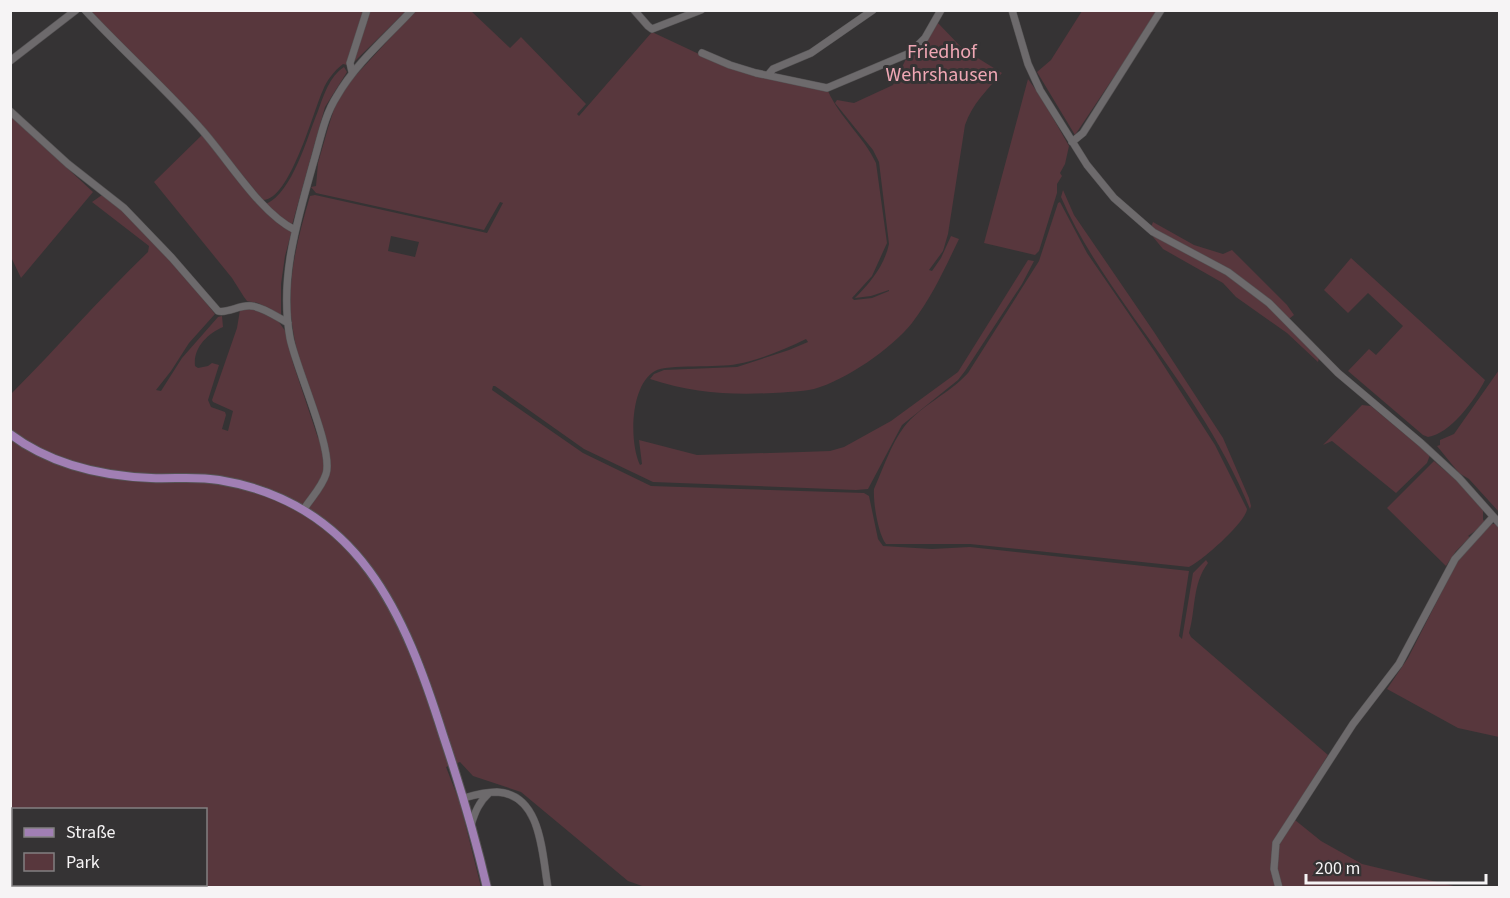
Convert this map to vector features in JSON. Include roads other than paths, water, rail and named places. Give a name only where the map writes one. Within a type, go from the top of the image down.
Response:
[{"type":"main road","points":[[10,434],[47,454],[97,473],[152,478],[193,477],[262,489],[304,509],[348,543],[383,590],[406,634],[425,678],[464,798],[487,888]]},
{"type":"street","points":[[10,61],[76,10]]},
{"type":"street","points":[[85,10],[203,131],[268,209],[295,230]]},
{"type":"street","points":[[352,72],[350,63],[367,10]]},
{"type":"street","points":[[304,509],[326,475],[326,459],[322,437],[291,341],[288,323],[286,283],[295,230],[327,116],[337,95],[352,72],[412,10]]},
{"type":"street","points":[[634,10],[652,29],[701,10]]},
{"type":"street","points":[[768,75],[773,69],[811,53],[873,10]]},
{"type":"street","points":[[702,53],[730,65],[827,88],[910,53],[925,38],[941,10]]},
{"type":"street","points":[[1012,10],[1030,68],[1049,106],[1105,188],[1131,214],[1164,239],[1240,279],[1269,303],[1338,373],[1459,478],[1500,525]]},
{"type":"street","points":[[1072,142],[1083,133],[1161,10]]},
{"type":"street","points":[[10,111],[68,164],[124,208],[218,311],[254,306],[288,323]]},
{"type":"street","points":[[1279,888],[1274,869],[1276,843],[1353,724],[1399,664],[1455,559],[1493,517]]},
{"type":"street","points":[[464,798],[498,792],[511,796],[527,808],[538,834],[548,888]]},
{"type":"street","points":[[471,825],[482,799],[489,793]]},
{"type":"park label","name":"Friedhof Wehrshausen","points":[[942,64]]}]
